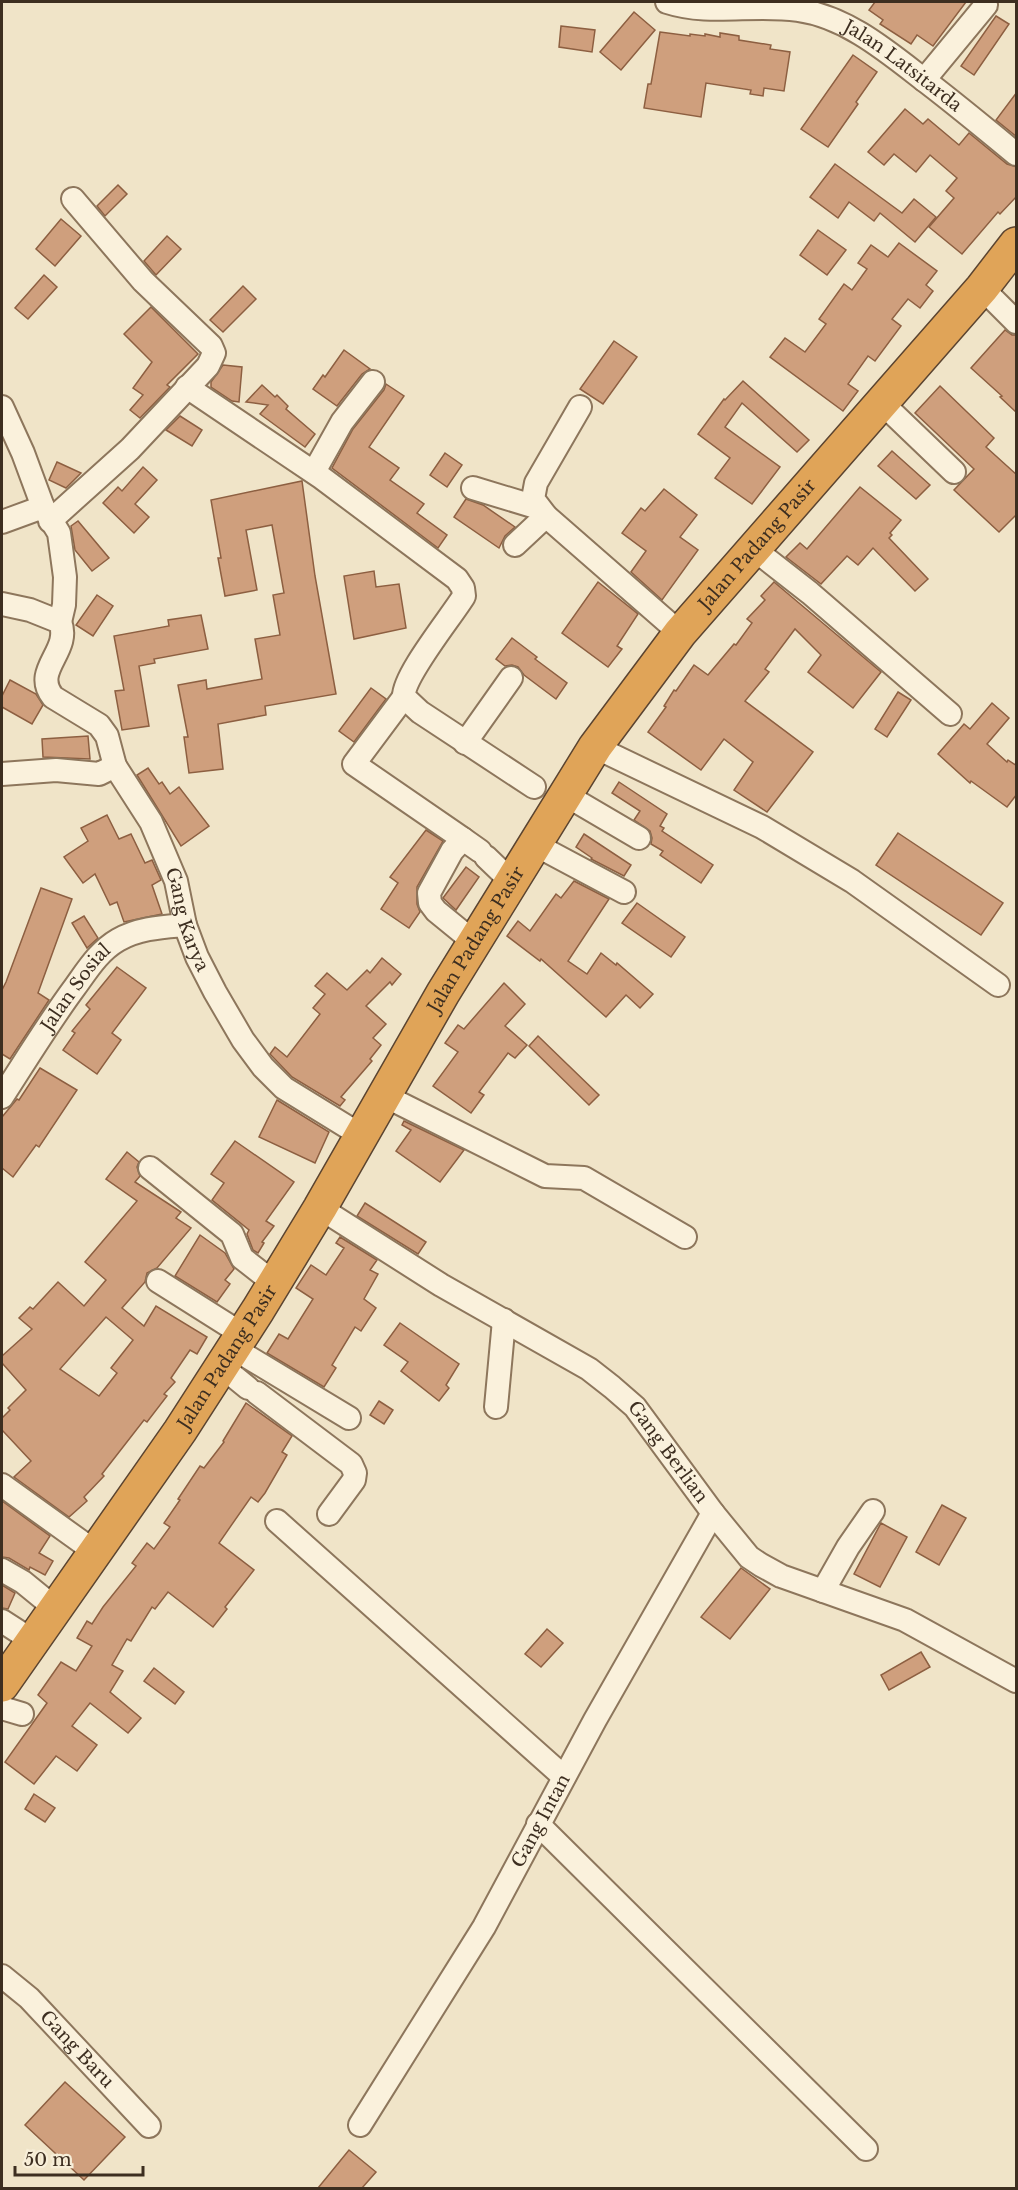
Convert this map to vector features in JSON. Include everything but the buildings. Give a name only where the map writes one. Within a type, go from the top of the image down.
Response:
[{"type":"highway","name":"Jalan Padang Pasir","points":[[2,1685],[180,1431],[274,1283],[534,844],[549,795],[595,747],[680,633],[982,288],[1017,244]]},
{"type":"street","name":"Jalan Latsitarda","points":[[667,2],[759,7],[800,6],[864,35],[1017,154]]},
{"type":"street","points":[[924,80],[986,5]]},
{"type":"street","points":[[2,522],[47,514],[130,449],[213,359],[213,348],[143,281],[73,199]]},
{"type":"street","points":[[982,288],[1017,322]]},
{"type":"street","points":[[314,472],[342,422],[373,382]]},
{"type":"street","points":[[187,387],[314,472],[457,579],[463,588],[464,596],[419,662],[404,689],[404,697],[354,764],[476,849],[511,881]]},
{"type":"street","points":[[882,403],[954,472]]},
{"type":"street","points":[[580,407],[534,488],[534,499],[542,512],[680,633]]},
{"type":"street","name":"Gang Karya","points":[[2,408],[47,514],[59,533],[64,564],[64,605],[60,622],[63,638],[46,676],[48,690],[53,697],[104,730],[115,766],[148,816],[170,864],[180,896],[185,925],[215,992],[254,1057],[284,1088],[362,1136]]},
{"type":"street","points":[[473,488],[542,512]]},
{"type":"street","points":[[515,545],[542,512]]},
{"type":"street","points":[[755,550],[810,593],[950,714]]},
{"type":"street","points":[[2,604],[30,610],[60,622]]},
{"type":"street","points":[[465,743],[511,678]]},
{"type":"street","points":[[404,697],[420,712],[465,743],[549,795],[639,838]]},
{"type":"street","points":[[595,747],[762,827],[852,881],[998,985]]},
{"type":"street","points":[[2,774],[57,770],[99,774],[115,766]]},
{"type":"street","points":[[534,844],[624,892]]},
{"type":"street","points":[[474,942],[436,911],[430,903],[429,893],[452,850],[476,849]]},
{"type":"street","name":"Jalan Sosial","points":[[2,1097],[58,1010],[108,947],[120,939],[143,930],[185,925]]},
{"type":"street","points":[[385,1095],[545,1176],[584,1178],[685,1237]]},
{"type":"street","points":[[150,1168],[232,1234],[242,1258],[274,1283]]},
{"type":"street","name":"Gang Berlian","points":[[320,1208],[398,1259],[589,1369],[635,1407],[713,1513],[749,1557],[781,1576],[905,1620],[1017,1681]]},
{"type":"street","points":[[158,1281],[232,1350],[349,1418]]},
{"type":"street","points":[[496,1407],[504,1320]]},
{"type":"street","points":[[232,1350],[252,1391],[351,1464],[355,1473],[354,1480],[329,1514]]},
{"type":"street","points":[[2,1469],[27,1492],[22,1500]]},
{"type":"street","points":[[2,1485],[94,1551]]},
{"type":"street","points":[[824,1591],[848,1547],[873,1511]]},
{"type":"street","name":"Gang Intan","points":[[360,2125],[484,1927],[595,1720],[713,1513]]},
{"type":"street","points":[[277,1521],[564,1777]]},
{"type":"street","points":[[2,1570],[23,1582],[56,1609]]},
{"type":"street","points":[[2,1621],[33,1641]]},
{"type":"street","points":[[538,1824],[866,2149]]},
{"type":"street","name":"Gang Baru","points":[[2,1976],[29,1998],[149,2126]]}]
